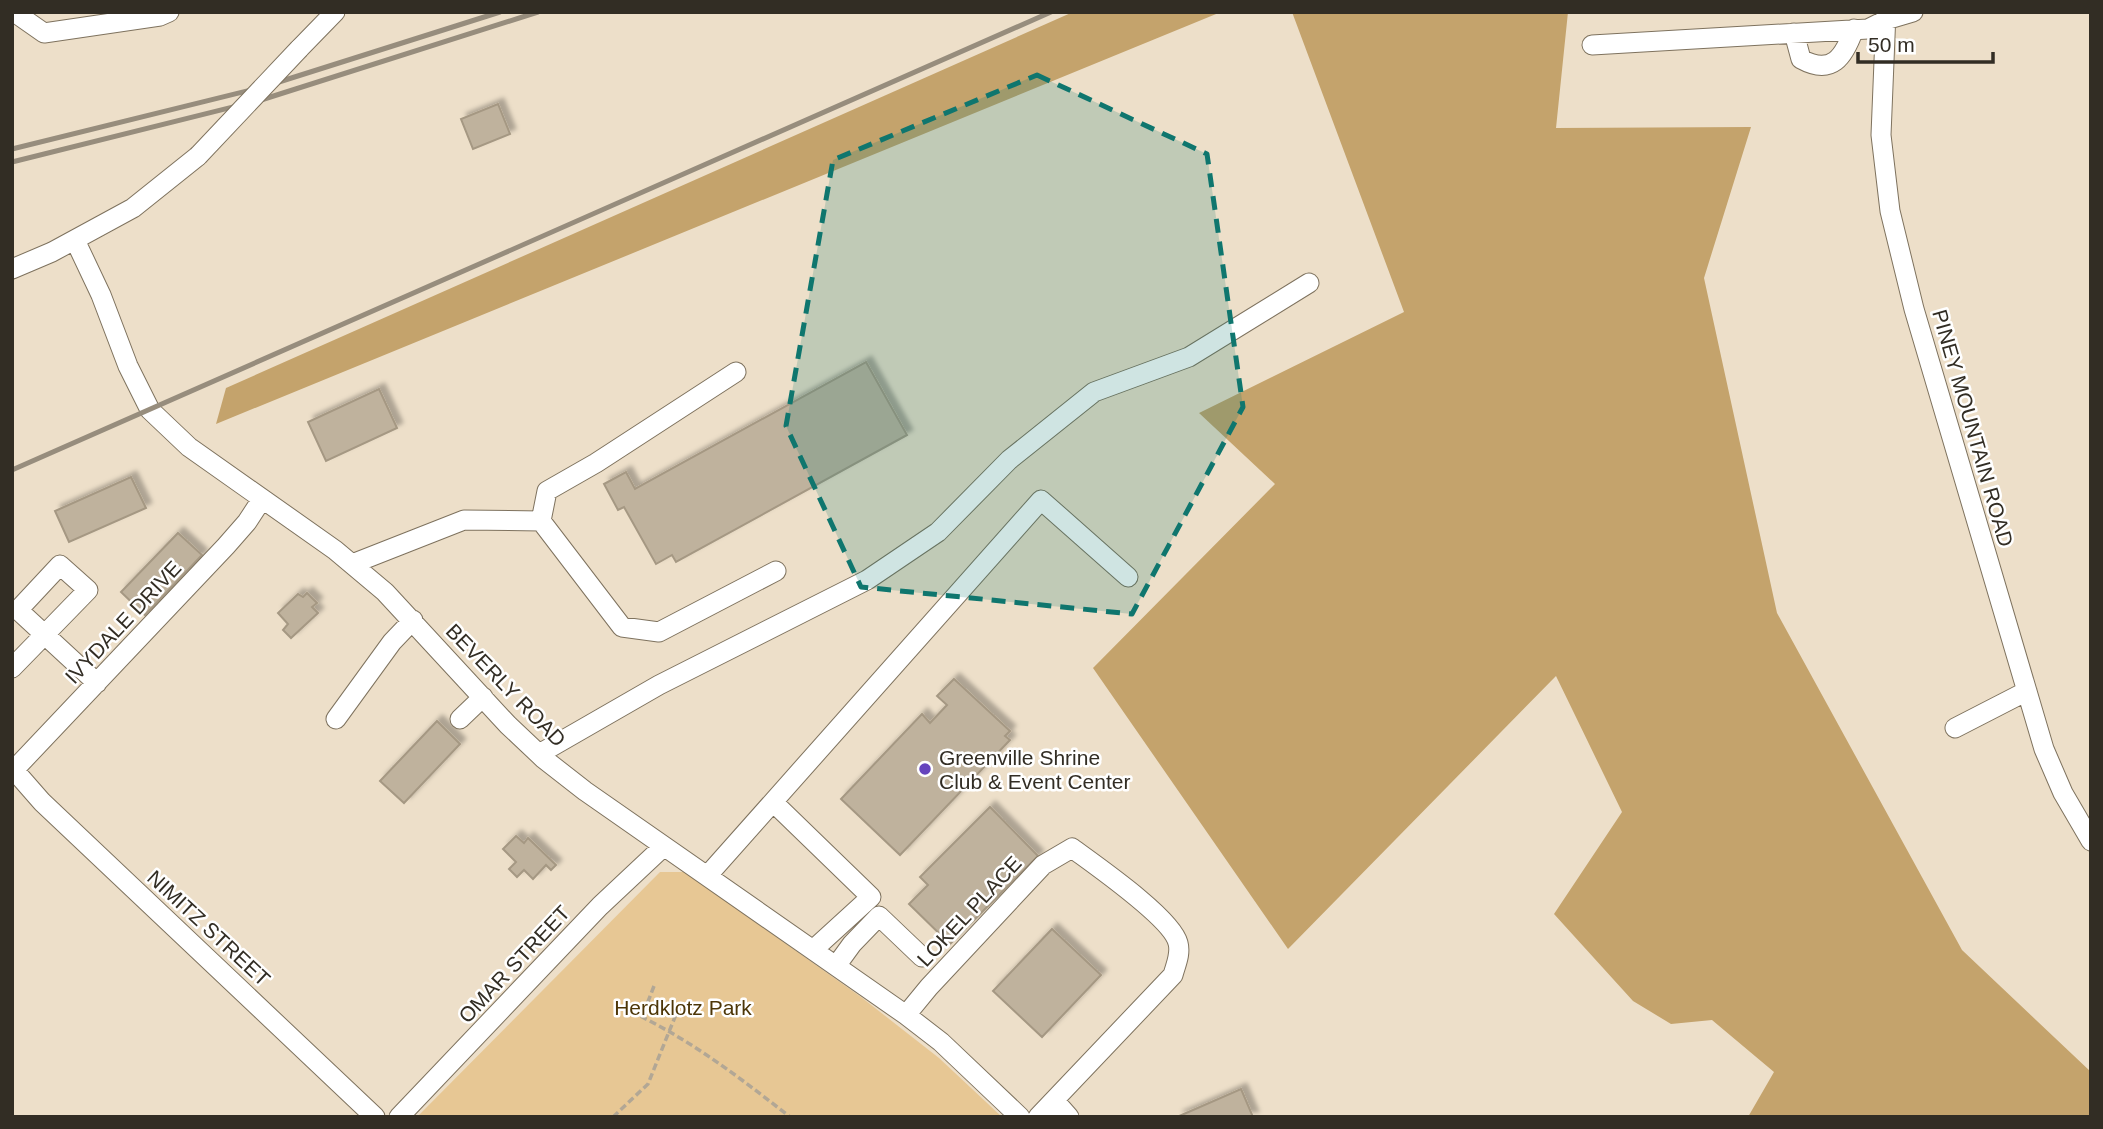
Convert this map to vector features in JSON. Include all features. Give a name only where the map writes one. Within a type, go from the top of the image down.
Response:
[{"type":"street","points":[[20,14],[44,33],[105,18],[160,16],[169,12]]},
{"type":"street","points":[[12,269],[34,261],[134,208],[198,156],[335,12]]},
{"type":"street","points":[[1592,45],[1868,29],[1886,16],[1913,12]]},
{"type":"street","name":"PINEY MOUNTAIN ROAD","points":[[1886,16],[1881,135],[1890,211],[1914,309],[2045,749],[2063,793],[2091,841]]},
{"type":"street","points":[[1794,33],[1801,59],[1818,66],[1829,65],[1841,58],[1854,29]]},
{"type":"street","name":"BEVERLY ROAD","points":[[75,240],[101,295],[128,366],[150,410],[189,447],[352,564],[413,620],[483,698],[539,754],[585,792],[906,1015],[941,1042],[1020,1117]]},
{"type":"street","points":[[539,754],[659,685],[867,580],[938,532],[1009,460],[1094,392],[1189,357],[1309,283]]},
{"type":"street","points":[[736,372],[596,463],[547,491],[541,521],[622,627],[659,632],[776,571]]},
{"type":"street","name":"IVYDALE DRIVE","points":[[15,764],[97,683],[226,546],[262,499]]},
{"type":"street","points":[[708,875],[1041,500],[1128,577]]},
{"type":"street","points":[[352,564],[464,520],[541,521]]},
{"type":"street","points":[[336,719],[392,642],[413,620]]},
{"type":"street","points":[[12,668],[45,635],[97,683]]},
{"type":"street","points":[[1955,729],[2027,691]]},
{"type":"street","points":[[460,719],[483,698]]},
{"type":"street","name":"NIMITZ STREET","points":[[15,764],[42,802],[375,1117]]},
{"type":"street","points":[[773,802],[871,897],[814,949]]},
{"type":"street","name":"OMAR STREET","points":[[399,1117],[600,906],[664,846]]},
{"type":"street","name":"LOKEL PLACE","points":[[906,1015],[1043,865],[1072,848],[1169,926],[1178,941],[1179,956],[1173,975],[1054,1100]]},
{"type":"street","points":[[836,966],[852,944],[879,916],[922,957]]},
{"type":"street","points":[[1038,1117],[1054,1100],[1069,1117]]},
{"type":"path","points":[[654,986],[642,1017],[670,1031],[731,1072],[790,1117]]},
{"type":"path","points":[[613,1117],[648,1084],[679,1007]]},
{"type":"highlighted area","points":[[1037,75],[1207,154],[1243,407],[1132,614],[861,587],[786,426],[833,160]]},
{"type":"green space","name":"Herdklotz Park","points":[[660,872],[685,872],[861,997],[939,1058],[1002,1117],[417,1117]]},
{"type":"shaded area","points":[[1073,12],[1221,12],[216,424],[226,388]]},
{"type":"shaded area","points":[[1292,12],[1568,12],[1556,128],[1751,127],[1704,278],[1777,613],[1962,950],[2091,1072],[2091,1117],[1748,1117],[1774,1072],[1712,1020],[1671,1024],[1633,1001],[1554,914],[1622,812],[1556,676],[1288,949],[1093,668],[1275,484],[1199,413],[1404,312]]},
{"type":"building","points":[[498,104],[510,134],[473,149],[461,119]]},
{"type":"building","points":[[866,362],[907,435],[676,562],[672,555],[656,564],[624,507],[618,510],[604,484],[626,472],[635,489]]},
{"type":"building","points":[[379,389],[397,428],[326,461],[308,422]]},
{"type":"building","points":[[131,477],[146,508],[69,542],[55,511]]},
{"type":"building","points":[[178,533],[202,555],[145,615],[121,592]]},
{"type":"building","points":[[307,593],[317,603],[312,607],[318,613],[291,638],[283,630],[288,624],[278,613],[298,594],[303,597]]},
{"type":"building","name":"Greenville Shrine Club & Event Center","points":[[954,679],[1010,731],[1005,736],[1010,740],[900,855],[841,799],[922,714],[930,723],[947,705],[937,696]]},
{"type":"building","points":[[437,721],[460,744],[404,803],[380,781]]},
{"type":"building","points":[[990,807],[1038,856],[950,944],[909,904],[928,885],[920,877]]},
{"type":"building","points":[[516,836],[524,843],[528,838],[556,865],[551,870],[546,865],[533,879],[524,870],[517,877],[509,869],[516,862],[503,849]]},
{"type":"building","points":[[1052,929],[1101,975],[1042,1037],[993,991]]},
{"type":"building","points":[[1241,1089],[1253,1117],[1177,1117]]},
{"type":"railway","points":[[12,149],[263,87],[500,12]]},
{"type":"railway","points":[[12,162],[261,100],[538,12]]},
{"type":"railway","points":[[12,470],[1051,12]]},
{"type":"place","name":"Greenville Shrine Club & Event Center","points":[[925,769]]}]
